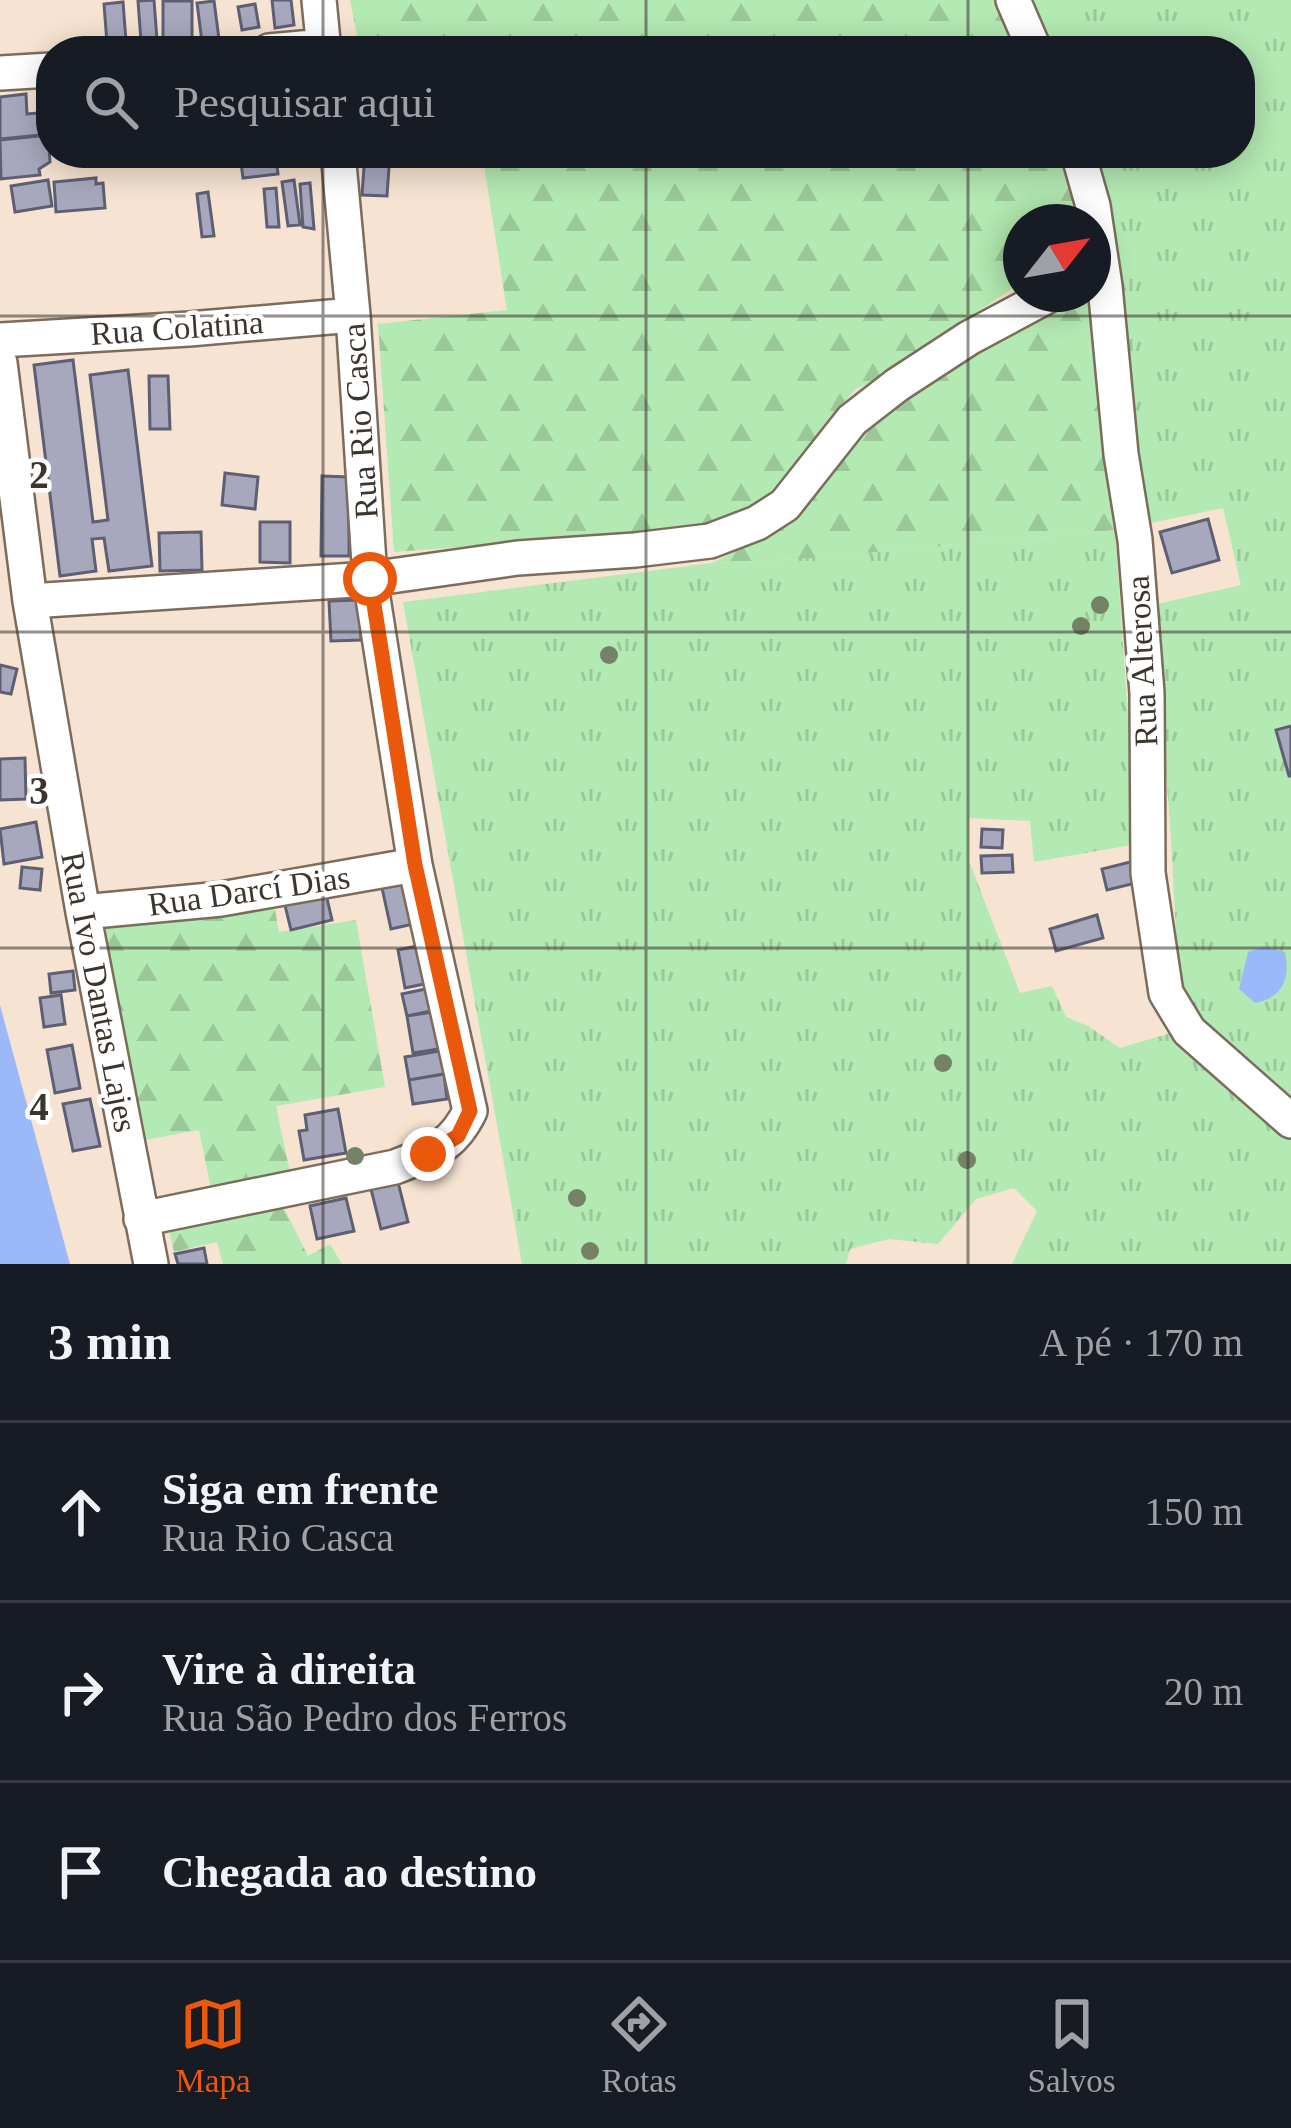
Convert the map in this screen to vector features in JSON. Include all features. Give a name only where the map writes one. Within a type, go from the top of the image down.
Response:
[{"type":"street","points":[[319,0],[323,36]]},
{"type":"street","points":[[1013,0],[1029,36]]},
{"type":"street","points":[[0,73],[36,71]]},
{"type":"street","name":"Rua Rio Casca","points":[[141,1219],[395,1167],[458,1136],[470,1111],[415,865],[370,579],[339,168]]},
{"type":"street","name":"Rua Alterosa","points":[[1082,168],[1092,204]]},
{"type":"street","points":[[30,601],[370,579],[518,558],[710,541],[757,524],[785,505],[852,420],[969,338],[1017,312]]},
{"type":"street","name":"Rua Alterosa","points":[[1102,312],[1135,540],[1147,693],[1148,873],[1166,994],[1189,1031],[1291,1121]]},
{"type":"street","name":"Rua Colatina","points":[[0,340],[353,315]]},
{"type":"street","name":"Rua Ivo Dantas Lajes","points":[[0,363],[30,601],[83,913],[151,1264]]},
{"type":"street","name":"Rua Darcí Dias","points":[[83,913],[221,899],[415,865]]},
{"type":"green space","points":[[350,0],[1003,0],[1019,36],[357,36]]},
{"type":"green space","points":[[1024,0],[1291,0],[1291,1109],[1190,1015],[1178,975],[1153,605],[1241,585],[1223,508],[1141,525],[1110,312],[1111,204],[1094,204],[1089,168],[1255,168],[1255,36],[1041,36]]},
{"type":"green space","points":[[484,168],[1071,168],[1082,204],[1003,204],[1003,295],[896,370],[856,389],[829,418],[775,501],[724,527],[394,552],[378,324],[507,310]]},
{"type":"green space","points":[[1031,312],[1092,312],[1115,530],[712,563],[778,523],[894,403],[948,375],[983,338]]},
{"type":"green space","points":[[1115,530],[1137,844],[1034,862],[1030,821],[969,818],[969,861],[1020,993],[1052,986],[1066,1017],[1120,1048],[1174,1032],[1287,1134],[1291,1140],[1291,1264],[1012,1264],[1037,1211],[1014,1188],[976,1199],[938,1244],[889,1239],[850,1249],[846,1264],[522,1264],[403,602],[712,563]]},
{"type":"green space","points":[[273,898],[279,932],[356,920],[385,1087],[276,1106],[292,1182],[213,1198],[199,1130],[140,1141],[100,928]]},
{"type":"green space","points":[[279,1198],[308,1256],[330,1244],[342,1264],[223,1264],[217,1242],[174,1252],[168,1226]]},
{"type":"water","points":[[1263,947],[1285,952],[1287,971],[1278,992],[1255,1003],[1239,989],[1248,952]]},
{"type":"water","points":[[0,1005],[70,1264],[0,1264]]},
{"type":"building","points":[[154,0],[157,36],[141,36],[138,1]]},
{"type":"building","points":[[272,0],[291,0],[294,25],[275,28]]},
{"type":"building","points":[[163,1],[192,1],[192,36],[163,36]]},
{"type":"building","points":[[214,1],[219,36],[201,36],[197,3]]},
{"type":"building","points":[[123,2],[126,36],[106,36],[104,4]]},
{"type":"building","points":[[255,4],[259,27],[242,30],[238,7]]},
{"type":"building","points":[[26,94],[27,114],[36,113],[36,135],[0,139],[0,97]]},
{"type":"building","points":[[36,136],[40,175],[1,179],[0,140]]},
{"type":"building","points":[[242,168],[277,168],[278,174],[243,178]]},
{"type":"building","points":[[364,168],[389,168],[387,196],[362,195]]},
{"type":"building","points":[[96,178],[96,184],[103,183],[105,208],[56,212],[54,182]]},
{"type":"building","points":[[48,180],[52,206],[15,212],[11,186]]},
{"type":"building","points":[[294,180],[300,225],[288,226],[282,182]]},
{"type":"building","points":[[310,183],[314,229],[303,227],[300,184]]},
{"type":"building","points":[[276,188],[279,227],[267,227],[264,189]]},
{"type":"building","points":[[208,192],[214,236],[202,237],[197,194]]},
{"type":"building","points":[[73,360],[93,522],[108,520],[90,375],[128,370],[152,566],[109,571],[104,538],[92,539],[96,571],[60,576],[34,365]]},
{"type":"building","points":[[149,376],[168,376],[170,429],[150,429]]},
{"type":"building","points":[[225,473],[258,477],[255,509],[222,505]]},
{"type":"building","points":[[322,476],[349,477],[349,556],[321,556]]},
{"type":"building","points":[[1208,519],[1219,560],[1172,573],[1160,532]]},
{"type":"building","points":[[260,522],[290,522],[290,563],[260,562]]},
{"type":"building","points":[[201,532],[202,570],[160,571],[159,533]]},
{"type":"building","points":[[359,600],[361,640],[331,641],[329,601]]},
{"type":"building","points":[[0,665],[17,669],[11,694],[0,692]]},
{"type":"building","points":[[1291,726],[1291,776],[1289,776],[1276,730]]},
{"type":"building","points":[[25,758],[26,799],[0,800],[0,759]]},
{"type":"building","points":[[36,822],[42,857],[4,864],[0,829]]},
{"type":"building","points":[[982,829],[1003,830],[1002,848],[981,847]]},
{"type":"building","points":[[1012,855],[1013,872],[982,873],[981,856]]},
{"type":"building","points":[[1130,862],[1136,883],[1107,890],[1102,869]]},
{"type":"building","points":[[22,867],[42,869],[40,890],[20,888]]},
{"type":"building","points":[[405,883],[413,924],[391,929],[382,888]]},
{"type":"building","points":[[325,890],[332,920],[291,930],[284,901]]},
{"type":"building","points":[[1097,915],[1103,938],[1056,951],[1050,929]]},
{"type":"building","points":[[422,945],[429,983],[405,988],[398,950]]},
{"type":"building","points":[[73,971],[75,990],[51,993],[49,974]]},
{"type":"building","points":[[435,987],[440,1009],[407,1016],[402,994]]},
{"type":"building","points":[[61,995],[65,1024],[44,1027],[40,998]]},
{"type":"building","points":[[439,1011],[445,1048],[413,1053],[407,1016]]},
{"type":"building","points":[[72,1045],[80,1088],[55,1093],[47,1050]]},
{"type":"building","points":[[445,1050],[449,1073],[409,1080],[405,1057]]},
{"type":"building","points":[[444,1074],[447,1099],[413,1104],[409,1080]]},
{"type":"building","points":[[90,1099],[100,1146],[73,1151],[63,1104]]},
{"type":"building","points":[[338,1109],[346,1153],[304,1160],[299,1131],[307,1130],[305,1115]]},
{"type":"building","points":[[398,1182],[408,1222],[381,1229],[371,1189]]},
{"type":"building","points":[[346,1198],[354,1231],[317,1239],[310,1206]]},
{"type":"building","points":[[204,1248],[207,1264],[178,1264],[175,1254]]},
{"type":"route","points":[[370,579],[415,865],[470,1111],[458,1136],[428,1154]]}]
